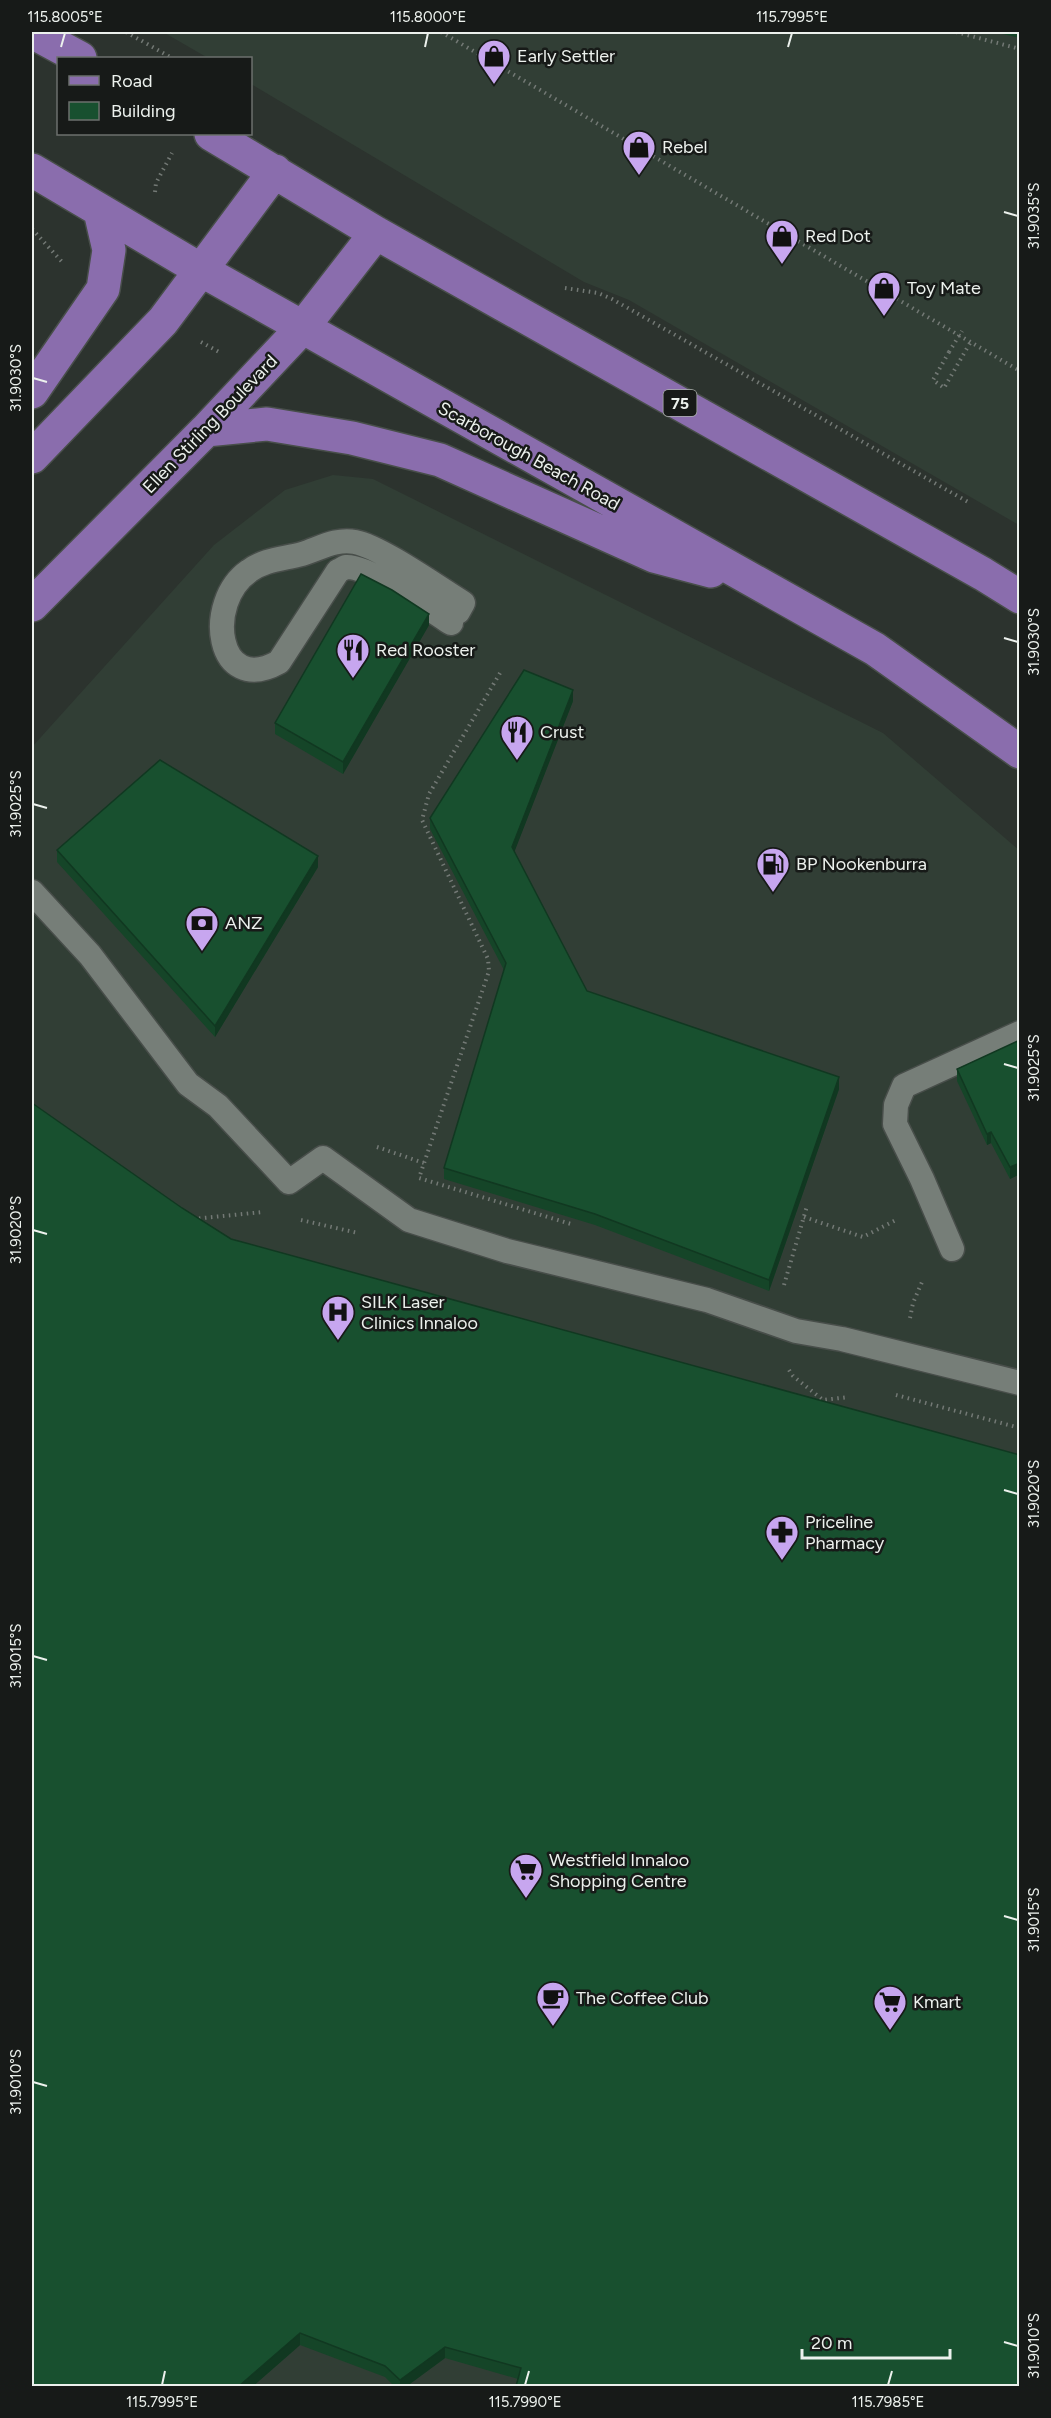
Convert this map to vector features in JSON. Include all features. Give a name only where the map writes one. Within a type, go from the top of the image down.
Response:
[{"type":"main road","points":[[32,32],[78,57]]},
{"type":"main road","name":"75","points":[[213,135],[376,233],[983,574],[1020,597]]},
{"type":"main road","name":"Scarborough Beach Road","points":[[32,170],[201,270],[875,649],[1020,752]]},
{"type":"main road","points":[[32,457],[163,321],[275,171]]},
{"type":"main road","points":[[32,392],[103,289],[109,250],[100,211]]},
{"type":"main road","name":"Ellen Stirling Boulevard","points":[[32,605],[206,430],[303,327],[376,233]]},
{"type":"main road","points":[[206,430],[267,424],[352,438],[440,460],[654,556],[756,584]]},
{"type":"main road","points":[[983,574],[1020,583]]},
{"type":"lane","points":[[337,541],[354,541],[388,557],[462,603],[455,617],[377,577],[358,569],[345,567],[338,571],[279,662],[270,667],[261,670],[235,662],[224,648],[221,626],[222,613],[233,588],[249,570],[266,561],[300,554],[337,541]]},
{"type":"lane","points":[[32,892],[90,955],[188,1084],[218,1106],[289,1182],[323,1158],[409,1220],[507,1251],[707,1300],[796,1331],[842,1339],[1020,1383]]},
{"type":"lane","points":[[952,1250],[922,1179],[895,1124],[896,1105],[904,1086],[1020,1033]]},
{"type":"path","points":[[126,32],[170,57]]},
{"type":"path","points":[[441,32],[970,343],[1020,370]]},
{"type":"path","points":[[956,32],[1020,49]]},
{"type":"path","points":[[32,229],[68,268]]},
{"type":"path","points":[[562,288],[598,293],[612,299],[968,502]]},
{"type":"path","points":[[962,331],[933,380],[944,388],[970,343]]},
{"type":"path","points":[[419,1178],[489,971],[488,959],[422,820],[424,807],[429,794],[500,674]]},
{"type":"path","points":[[368,1144],[424,1163]]},
{"type":"path","points":[[782,1295],[807,1206]]},
{"type":"path","points":[[182,1220],[260,1211]]},
{"type":"path","points":[[804,1217],[863,1237],[902,1216]]},
{"type":"path","points":[[910,1327],[913,1303],[922,1282]]},
{"type":"path","points":[[896,1395],[1020,1428]]},
{"type":"shaded area","points":[[163,32],[1019,32],[1019,525],[629,300],[584,282],[252,85],[252,57],[206,57]]},
{"type":"shaded area","points":[[333,475],[373,479],[883,733],[1019,850],[1019,2386],[32,2386],[32,747],[214,545],[285,490]]},
{"type":"building","name":"Red Rooster","points":[[361,574],[392,590],[429,614],[343,762],[275,723]]},
{"type":"building","points":[[524,670],[573,690],[512,847],[587,991],[839,1077],[769,1280],[595,1214],[444,1168],[506,963],[430,818]]},
{"type":"building","name":"ANZ","points":[[160,760],[318,856],[215,1026],[57,850]]},
{"type":"building","points":[[1020,1040],[1020,1163],[1010,1167],[991,1132],[987,1134],[957,1069]]},
{"type":"building","name":"Westfield Innaloo Shopping Centre","points":[[32,1103],[182,1208],[231,1239],[1020,1455],[1020,2386],[516,2386],[521,2368],[445,2347],[400,2380],[385,2366],[300,2333],[239,2386],[32,2386]]},
{"type":"place","name":"Early Settler","points":[[494,85]]},
{"type":"place","name":"Rebel","points":[[639,176]]},
{"type":"place","name":"Red Dot","points":[[782,265]]},
{"type":"place","name":"Toy Mate","points":[[884,317]]},
{"type":"place","name":"Red Rooster","points":[[353,679]]},
{"type":"place","name":"Crust","points":[[517,761]]},
{"type":"place","name":"BP Nookenburra","points":[[773,893]]},
{"type":"place","name":"ANZ","points":[[202,952]]},
{"type":"place","name":"SILK Laser Clinics Innaloo","points":[[338,1341]]},
{"type":"place","name":"Priceline Pharmacy","points":[[782,1561]]},
{"type":"place","name":"Westfield Innaloo Shopping Centre","points":[[526,1899]]},
{"type":"place","name":"The Coffee Club","points":[[553,2027]]},
{"type":"place","name":"Kmart","points":[[890,2031]]}]
